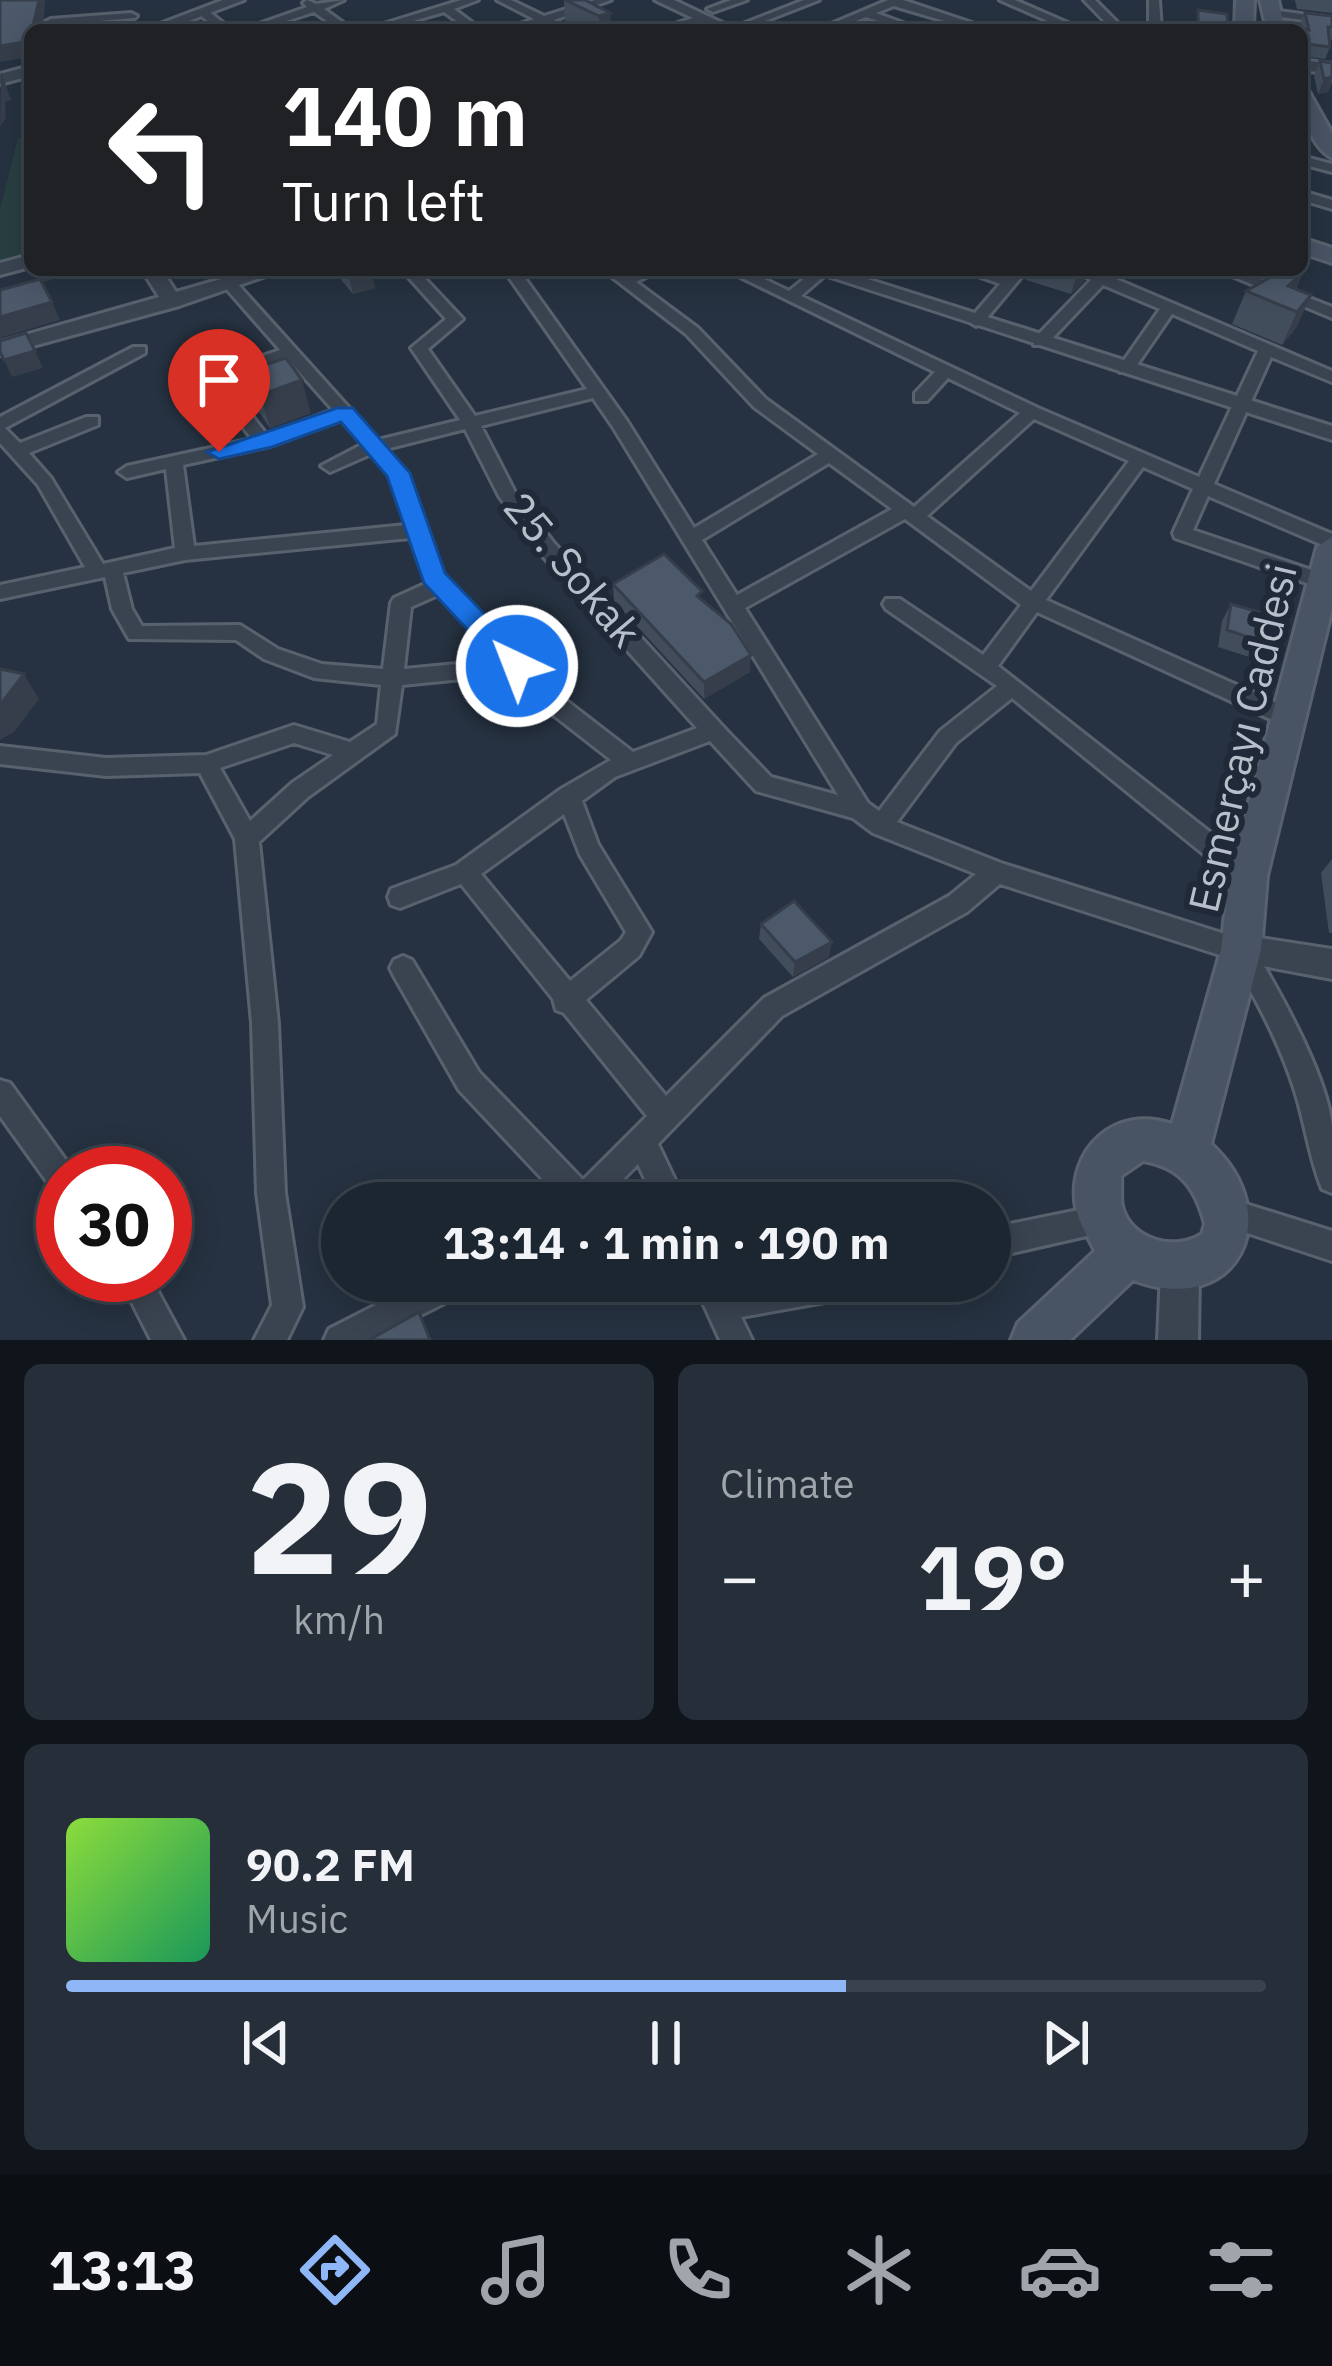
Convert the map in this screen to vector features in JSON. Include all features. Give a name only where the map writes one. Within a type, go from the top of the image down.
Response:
[{"type":"main road","points":[[1309,121],[1332,152]]},
{"type":"main road","name":"Esmerçayı Caddesi","points":[[1187,1152],[1241,950],[1248,876],[1330,554]]},
{"type":"main road","points":[[1143,1138],[1187,1152],[1206,1169],[1227,1213],[1217,1254],[1201,1267],[1180,1272],[1159,1269],[1116,1236],[1096,1185],[1109,1152],[1143,1138]]},
{"type":"main road","points":[[1035,1340],[1116,1236]]},
{"type":"street","points":[[131,23],[133,0]]},
{"type":"street","points":[[169,24],[237,0]]},
{"type":"street","points":[[302,0],[339,24]]},
{"type":"street","points":[[267,24],[339,0]]},
{"type":"street","points":[[400,0],[425,16]]},
{"type":"street","points":[[408,24],[473,0]]},
{"type":"street","points":[[502,0],[553,24]]},
{"type":"street","points":[[562,0],[600,20]]},
{"type":"street","points":[[530,24],[606,0]]},
{"type":"street","points":[[662,0],[734,24]]},
{"type":"street","points":[[692,0],[708,14]]},
{"type":"street","points":[[679,24],[742,0]]},
{"type":"street","points":[[754,24],[814,0]]},
{"type":"street","points":[[1005,0],[1063,24]]},
{"type":"street","points":[[1089,0],[1113,24]]},
{"type":"street","points":[[839,24],[896,1],[968,24]]},
{"type":"street","points":[[447,9],[468,24]]},
{"type":"street","points":[[203,13],[218,24]]},
{"type":"street","points":[[866,13],[898,24]]},
{"type":"street","points":[[1272,14],[1332,21]]},
{"type":"street","points":[[156,276],[172,302]]},
{"type":"street","points":[[0,350],[253,276]]},
{"type":"street","name":"25. Sokak","points":[[415,276],[455,319],[419,348],[469,420],[508,496],[548,548],[764,784],[860,810]]},
{"type":"street","points":[[516,276],[735,605],[860,810],[880,826],[997,872],[1241,950],[1332,964]]},
{"type":"street","points":[[617,276],[692,332],[760,403],[1030,601],[1289,718]]},
{"type":"street","points":[[746,276],[1201,487],[1330,554]]},
{"type":"street","points":[[791,297],[815,276]]},
{"type":"street","points":[[840,276],[1332,434]]},
{"type":"street","points":[[976,321],[1015,276]]},
{"type":"street","points":[[1040,342],[1104,276]]},
{"type":"street","points":[[1110,276],[1168,308],[1332,376]]},
{"type":"street","points":[[1240,276],[1332,313]]},
{"type":"street","points":[[229,283],[345,412],[370,448],[398,473],[415,531],[441,585],[546,697],[630,762]]},
{"type":"street","points":[[1126,369],[1168,308]]},
{"type":"street","points":[[140,350],[0,428],[45,482],[104,568],[136,634],[241,632],[271,654],[321,672],[391,678],[517,666]]},
{"type":"street","points":[[264,442],[218,383],[222,376],[292,351]]},
{"type":"street","points":[[1267,352],[1238,404],[1182,533],[1330,554]]},
{"type":"street","points":[[921,398],[946,371]]},
{"type":"street","points":[[331,466],[370,448],[469,420],[597,392]]},
{"type":"street","points":[[127,472],[264,442],[345,412]]},
{"type":"street","points":[[735,605],[909,514],[1032,412]]},
{"type":"street","points":[[17,451],[92,421]]},
{"type":"street","points":[[690,539],[829,455]]},
{"type":"street","points":[[984,669],[1138,460]]},
{"type":"street","points":[[174,461],[185,553]]},
{"type":"street","points":[[0,592],[185,553],[415,531]]},
{"type":"street","points":[[248,838],[386,728],[401,603],[441,585]]},
{"type":"street","points":[[893,604],[1012,686],[1248,876]]},
{"type":"street","points":[[880,826],[948,737],[1012,686]]},
{"type":"street","points":[[400,897],[465,872],[569,796],[630,762],[713,731]]},
{"type":"street","points":[[0,754],[106,767],[206,764],[294,734],[353,752]]},
{"type":"street","points":[[206,764],[248,838],[265,1023],[271,1193],[288,1307],[270,1340]]},
{"type":"street","points":[[565,1001],[631,948],[640,932],[588,848],[569,796]]},
{"type":"street","points":[[465,872],[565,1001],[663,1114]]},
{"type":"street","points":[[601,1182],[773,1007],[958,904],[997,872]]},
{"type":"street","points":[[1241,950],[1285,1022],[1315,1101],[1332,1179]]},
{"type":"street","points":[[403,968],[469,1081],[562,1182]]},
{"type":"street","points":[[0,1094],[38,1146]]},
{"type":"street","points":[[642,1141],[661,1182]]},
{"type":"street","points":[[1227,1213],[1332,1246]]},
{"type":"street","points":[[1011,1243],[1116,1236]]},
{"type":"street","points":[[1178,1340],[1180,1272]]},
{"type":"street","points":[[148,1302],[168,1340]]},
{"type":"street","points":[[340,1340],[414,1302]]},
{"type":"street","points":[[718,1302],[736,1340]]},
{"type":"green space","points":[[24,136],[24,255],[0,261],[0,209],[18,138]]},
{"type":"building","points":[[0,0],[39,0],[33,24],[24,24],[24,42],[0,46]]},
{"type":"building","points":[[565,0],[585,0],[610,13],[599,16]]},
{"type":"building","points":[[1198,10],[1227,14],[1228,24],[1198,24]]},
{"type":"building","points":[[1305,13],[1332,16],[1330,47],[1308,44]]},
{"type":"building","points":[[1320,61],[1332,63],[1332,77],[1324,79]]},
{"type":"building","points":[[1272,276],[1299,276],[1288,286],[1311,295],[1297,312],[1246,291]]},
{"type":"building","points":[[40,279],[52,302],[0,317],[0,290]]},
{"type":"building","points":[[26,333],[35,351],[4,360],[0,341]]},
{"type":"building","points":[[286,358],[302,380],[260,395],[244,372]]},
{"type":"building","points":[[664,554],[702,591],[697,596],[731,624],[751,655],[704,682],[613,584]]},
{"type":"building","points":[[1231,604],[1280,618],[1274,646],[1227,630]]},
{"type":"building","points":[[0,669],[24,674],[0,705]]},
{"type":"building","points":[[794,901],[832,942],[795,962],[761,924]]},
{"type":"building","points":[[419,1312],[430,1340],[369,1340]]},
{"type":"route","points":[[219,452],[264,442],[345,412],[370,448],[398,473],[412,509],[416,538],[433,577],[517,666]]}]
